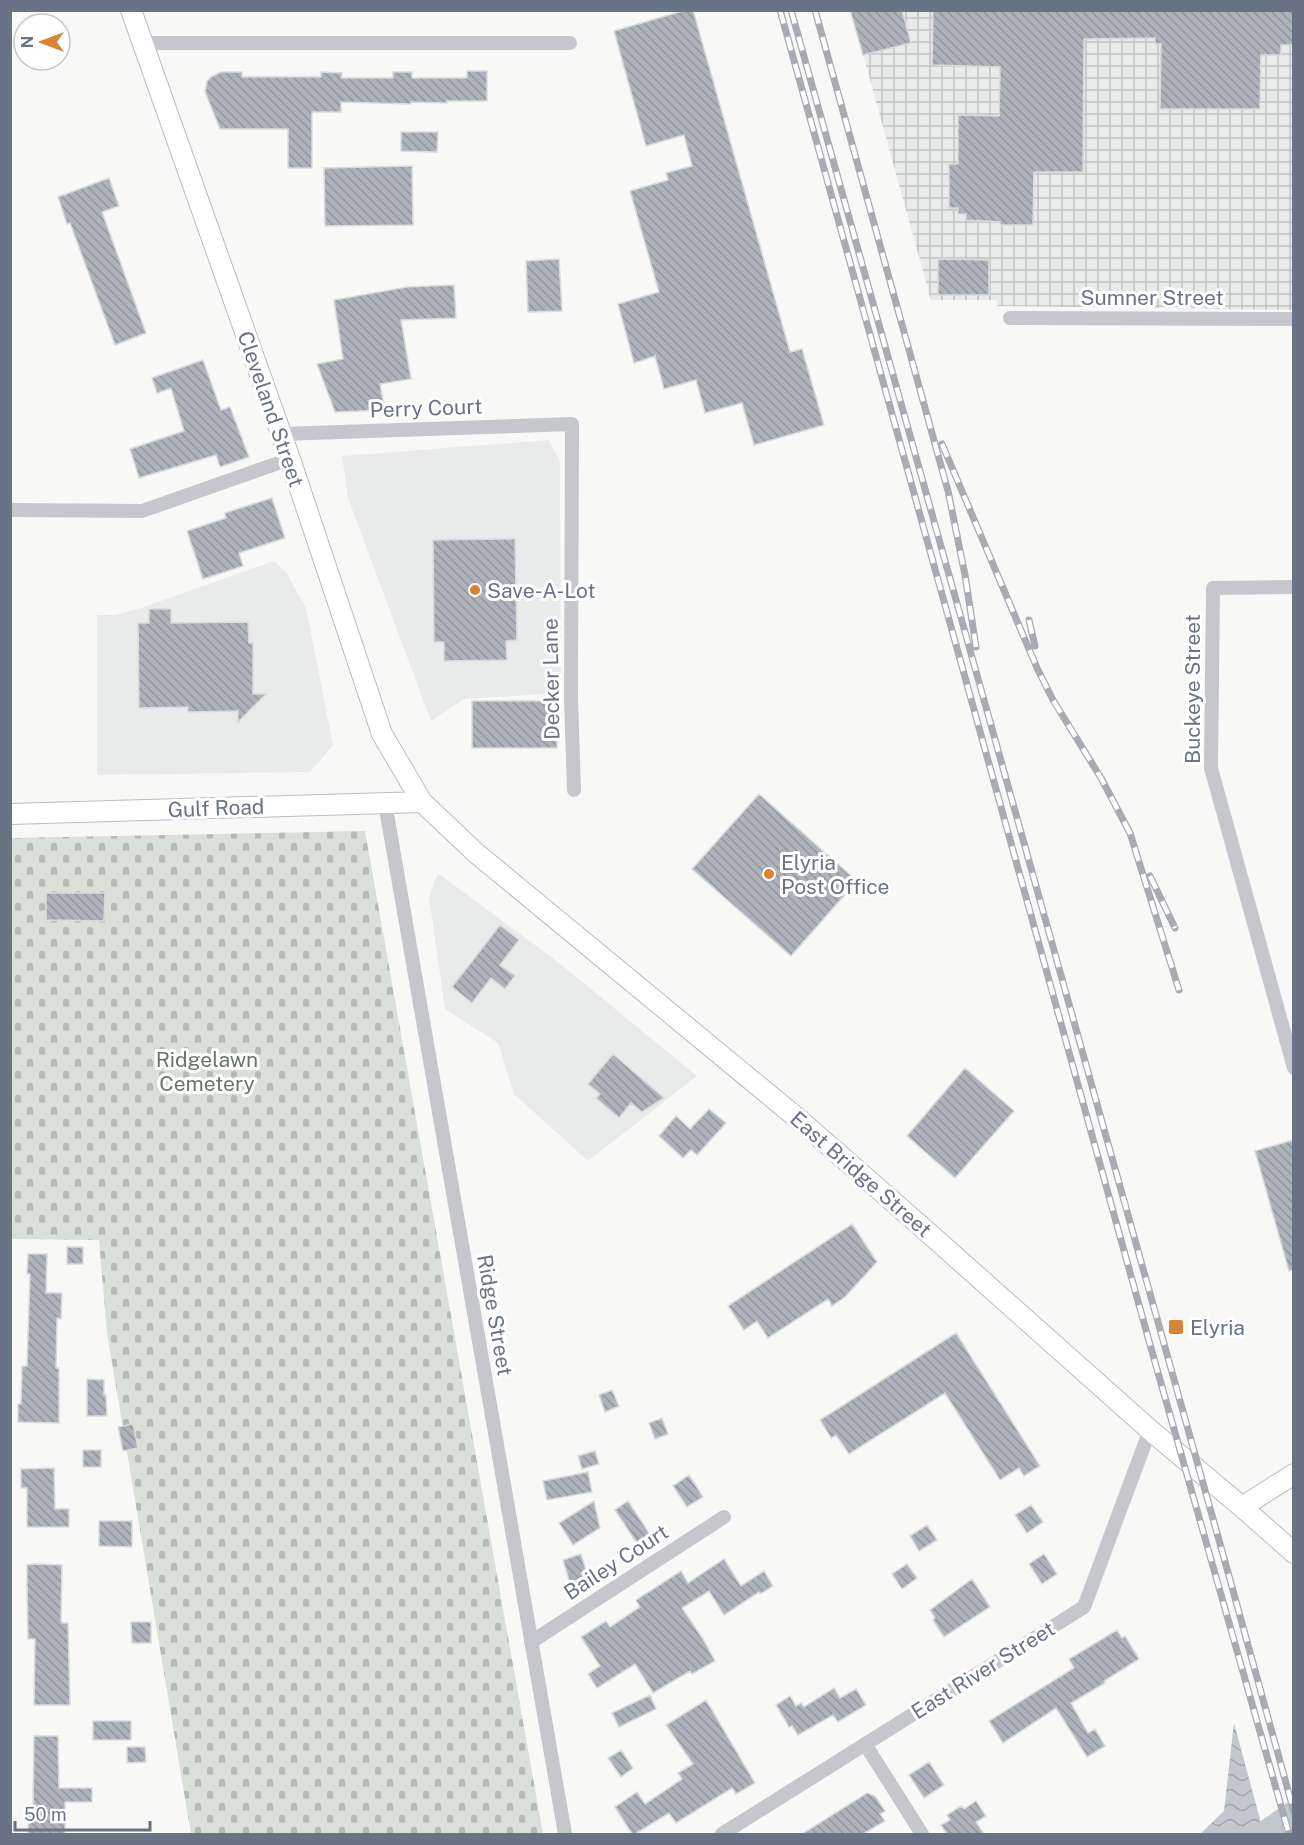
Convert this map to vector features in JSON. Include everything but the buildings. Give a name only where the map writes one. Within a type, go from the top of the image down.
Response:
[{"type":"main road","name":"Cleveland Street","points":[[131,10],[290,459],[382,734],[422,802]]},
{"type":"main road","name":"Gulf Road","points":[[10,814],[422,802]]},
{"type":"main road","name":"East Bridge Street","points":[[422,802],[476,853],[810,1130],[1293,1553]]},
{"type":"main road","points":[[1242,1507],[1293,1474]]},
{"type":"street","points":[[142,43],[570,43]]},
{"type":"street","name":"Sumner Street","points":[[1010,318],[1293,319]]},
{"type":"street","name":"Perry Court","points":[[281,434],[572,424]]},
{"type":"street","name":"Decker Lane","points":[[572,424],[571,698],[574,790]]},
{"type":"street","points":[[10,510],[142,511],[290,459]]},
{"type":"street","name":"Buckeye Street","points":[[1293,587],[1214,588],[1211,768],[1293,1068]]},
{"type":"street","name":"Ridge Street","points":[[385,803],[565,1834]]},
{"type":"street","name":"East River Street","points":[[722,1834],[1084,1607],[1150,1430]]},
{"type":"street","name":"Bailey Court","points":[[531,1642],[724,1517]]},
{"type":"street","points":[[865,1744],[922,1834]]},
{"type":"shaded area","points":[[851,11],[1293,11],[1293,310],[997,306],[997,300],[931,300]]},
{"type":"shaded area","points":[[549,440],[560,461],[561,693],[464,699],[431,721],[348,498],[342,456]]},
{"type":"shaded area","points":[[274,561],[286,572],[306,608],[333,745],[310,772],[97,775],[97,615],[116,615],[141,608]]},
{"type":"shaded area","points":[[438,873],[558,962],[697,1076],[588,1161],[514,1094],[498,1043],[445,1009],[429,897]]},
{"type":"green space","name":"Ridgelawn Cemetery","points":[[365,831],[543,1834],[191,1834],[107,1333],[99,1240],[11,1239],[10,838]]},
{"type":"water","points":[[1234,1723],[1264,1834],[1200,1834],[1224,1811]]},
{"type":"waterway","points":[[1271,1834],[1294,1818]]},
{"type":"railway","points":[[780,10],[1151,1348],[1289,1834]]},
{"type":"railway","points":[[791,10],[1294,1812]]},
{"type":"railway","points":[[815,10],[948,491],[965,575],[976,647]]},
{"type":"railway","points":[[942,444],[1037,668],[1130,833],[1179,990]]},
{"type":"railway","points":[[1029,620],[1035,646]]},
{"type":"railway","points":[[1150,876],[1175,928]]},
{"type":"place","name":"Save-A-Lot","points":[[475,590]]},
{"type":"place","name":"Elyria Post Office","points":[[769,874]]},
{"type":"place","name":"Elyria","points":[[1176,1327]]}]
